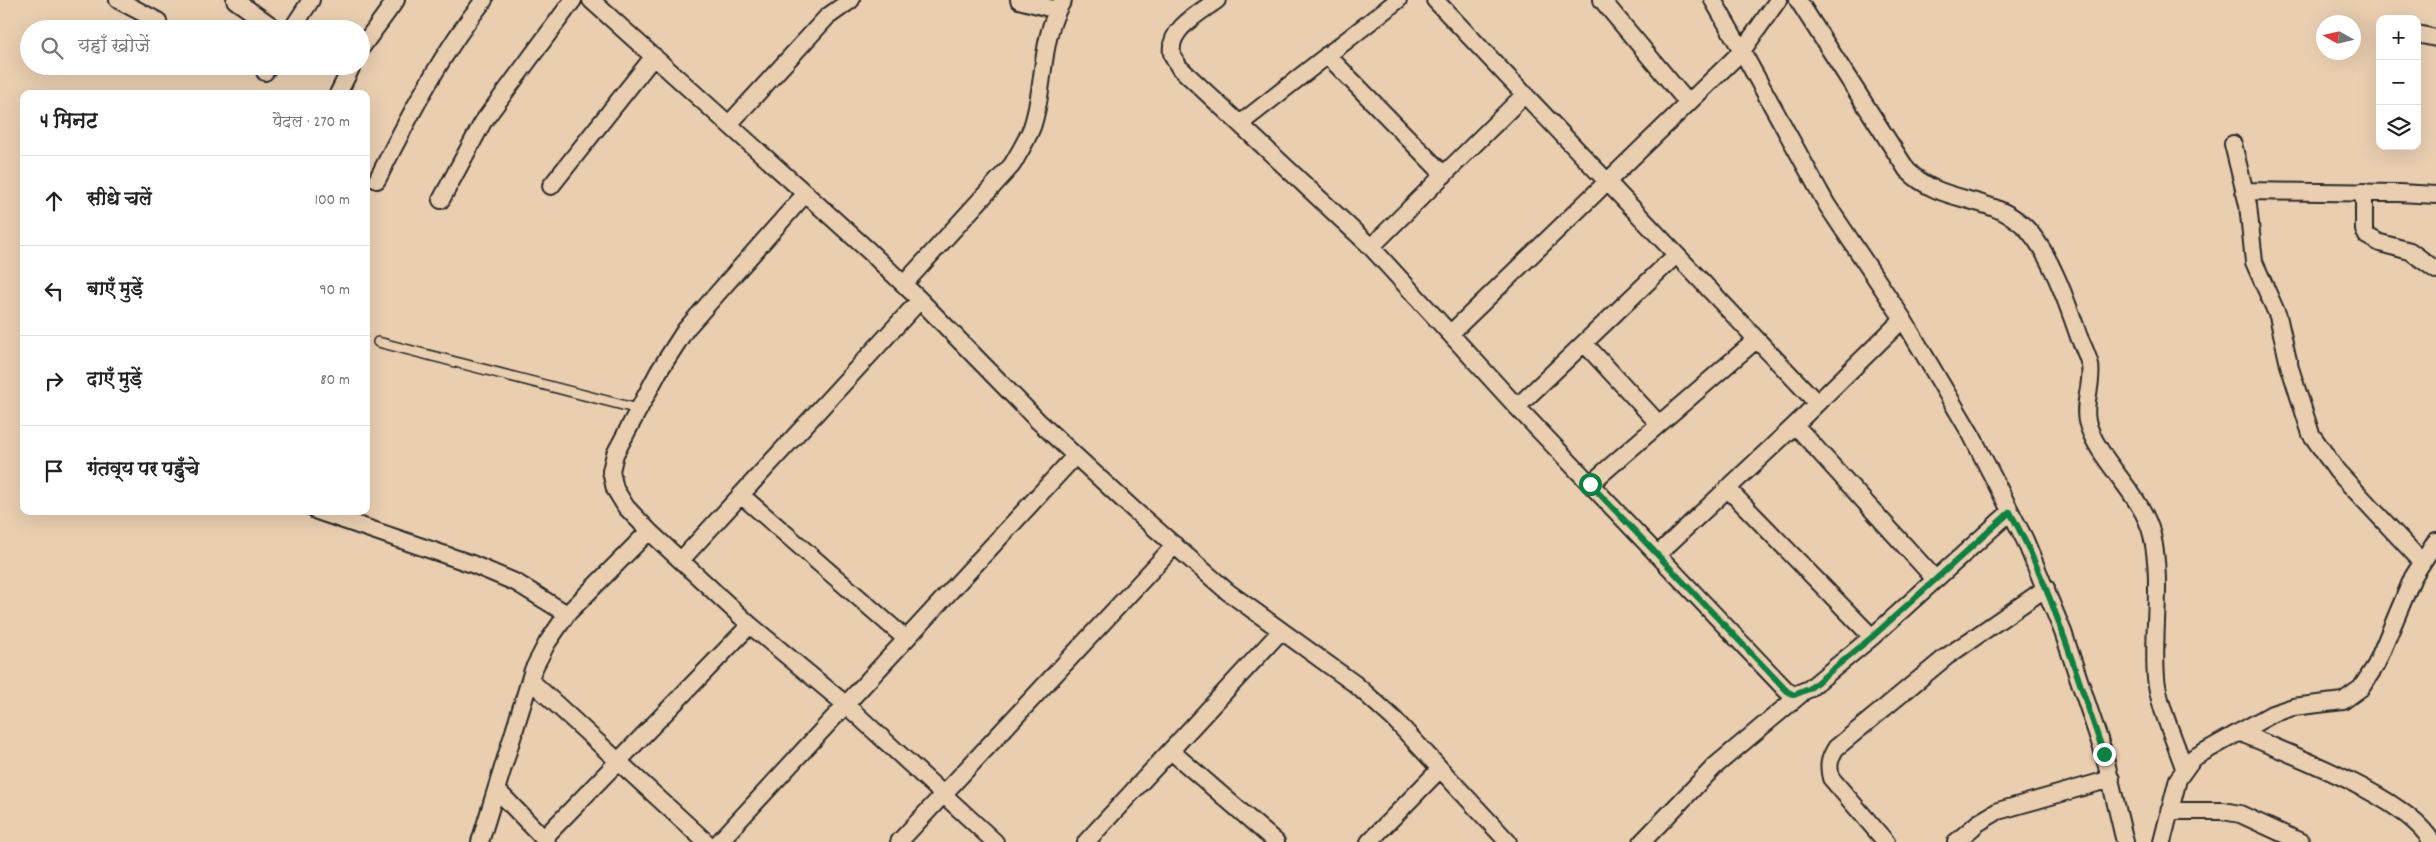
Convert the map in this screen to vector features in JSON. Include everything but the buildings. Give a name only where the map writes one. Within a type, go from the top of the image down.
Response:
[{"type":"street","points":[[118,0],[158,20]]},
{"type":"street","points":[[236,0],[264,20]]},
{"type":"street","points":[[298,20],[311,0]]},
{"type":"street","points":[[370,36],[396,0]]},
{"type":"street","points":[[377,180],[424,89],[466,23],[484,0]]},
{"type":"street","points":[[441,200],[483,122],[573,0]]},
{"type":"street","points":[[591,0],[730,123],[904,284],[1075,456],[1228,592],[1280,632],[1355,684],[1394,719],[1508,842]]},
{"type":"street","points":[[730,123],[827,17],[851,0]]},
{"type":"street","points":[[904,284],[1012,165],[1024,145],[1032,126],[1044,55],[1060,5],[1019,0]]},
{"type":"street","points":[[1217,0],[1175,35],[1172,52],[1179,67],[1241,123],[1371,247],[1517,408],[1787,691],[1794,695],[1801,694]]},
{"type":"street","points":[[1241,123],[1398,0]]},
{"type":"street","points":[[1434,0],[1817,403]]},
{"type":"street","points":[[1602,0],[1688,103]]},
{"type":"street","points":[[1713,0],[1827,205],[1903,319],[1972,436],[2025,540],[2063,632],[2111,779],[2125,842]]},
{"type":"street","points":[[1451,333],[1742,51],[1778,0]]},
{"type":"street","points":[[1798,0],[1907,170],[1916,179],[1933,190],[1990,206],[2007,214],[2025,227],[2041,249],[2063,293],[2090,365],[2086,406],[2091,432],[2145,517],[2152,535],[2158,596],[2155,659],[2156,681],[2184,768]]},
{"type":"street","points":[[2421,35],[2436,38]]},
{"type":"street","points":[[551,186],[654,56]]},
{"type":"street","points":[[1327,56],[1444,175]]},
{"type":"street","points":[[340,90],[348,75]]},
{"type":"street","points":[[1371,247],[1525,94]]},
{"type":"street","points":[[2233,144],[2248,205],[2254,262],[2278,316],[2289,365],[2311,434],[2336,471],[2421,561]]},
{"type":"street","points":[[2244,191],[2364,192],[2436,196]]},
{"type":"street","points":[[2364,192],[2364,230],[2367,236],[2380,243],[2410,251],[2435,269]]},
{"type":"street","points":[[806,193],[686,329],[659,371],[615,454],[611,471],[615,489],[626,507],[649,531],[682,559],[750,625],[845,704],[995,842]]},
{"type":"street","points":[[1517,408],[1676,255]]},
{"type":"street","points":[[682,559],[920,300]]},
{"type":"street","points":[[1656,554],[1795,425],[1903,319]]},
{"type":"street","points":[[1590,484],[1756,340]]},
{"type":"street","points":[[1584,343],[1659,424]]},
{"type":"street","points":[[1795,425],[1935,579]]},
{"type":"street","points":[[720,842],[905,638],[1075,456]]},
{"type":"street","points":[[1727,488],[1872,637]]},
{"type":"street","points":[[741,495],[905,638]]},
{"type":"street","points":[[1642,842],[1715,766],[1872,637],[2010,512]]},
{"type":"street","points":[[329,515],[472,564],[517,583],[567,614]]},
{"type":"street","points":[[480,842],[530,681],[547,643],[567,614],[649,531]]},
{"type":"street","points":[[2162,842],[2178,779],[2184,768],[2193,758],[2272,714],[2293,708],[2343,701],[2355,694],[2376,665],[2421,561],[2436,541]]},
{"type":"street","points":[[899,842],[1175,545]]},
{"type":"street","points":[[1886,842],[1831,778],[1828,768],[1830,758],[1836,748],[1946,657],[2046,588]]},
{"type":"street","points":[[497,790],[545,841],[617,761],[750,625]]},
{"type":"street","points":[[1086,842],[1280,632]]},
{"type":"street","points":[[530,681],[706,842]]},
{"type":"street","points":[[2239,732],[2342,777],[2384,799],[2416,823],[2432,842]]},
{"type":"street","points":[[1171,751],[1276,842]]},
{"type":"street","points":[[1369,842],[1440,769]]},
{"type":"street","points":[[1956,842],[1998,811],[2111,779]]},
{"type":"street","points":[[2169,811],[2223,811],[2240,814],[2301,842]]},
{"type":"lane","points":[[378,342],[638,409]]},
{"type":"route","points":[[1590,484],[1787,691],[1794,695],[1801,694],[1809,689],[1872,637],[2010,512],[2040,572],[2063,632],[2104,754]]}]
